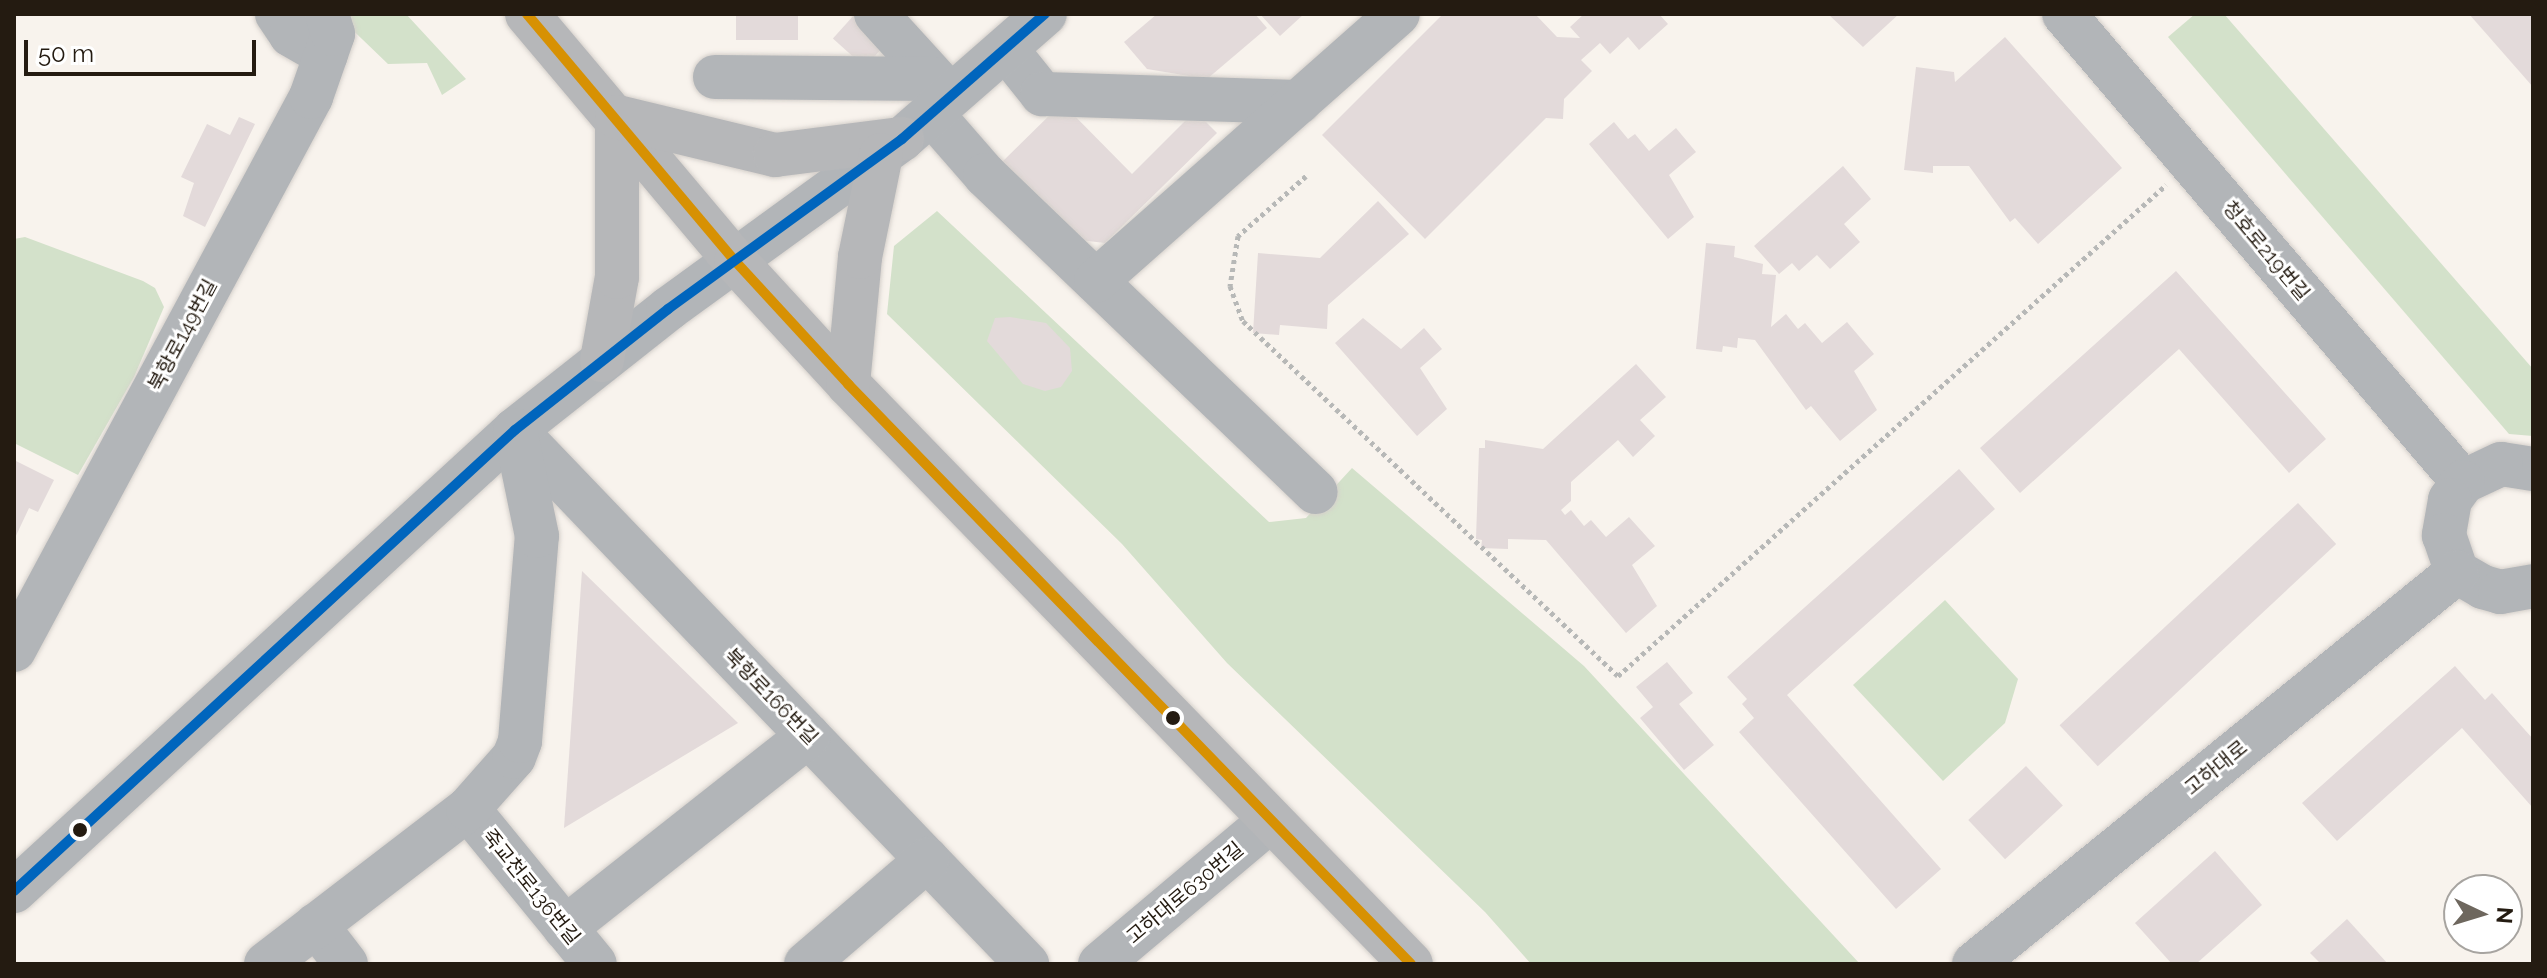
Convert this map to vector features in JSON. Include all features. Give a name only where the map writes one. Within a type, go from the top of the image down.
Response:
[{"type":"main road","points":[[527,14],[617,117],[736,262],[848,384],[1411,964]]},
{"type":"main road","points":[[617,117],[775,155],[920,116]]},
{"type":"main road","points":[[848,384],[860,257],[920,116]]},
{"type":"main road","points":[[602,360],[617,277],[617,117]]},
{"type":"street","points":[[277,14],[291,35],[327,38]]},
{"type":"street","points":[[876,14],[920,116],[1316,492]]},
{"type":"street","points":[[14,891],[515,430],[602,360],[736,262],[1006,49],[1045,14]]},
{"type":"street","points":[[1096,281],[1398,14]]},
{"type":"street","name":"청호로219번길","points":[[2070,16],[2463,482]]},
{"type":"street","name":"북항로149번길","points":[[14,650],[311,97],[327,38]]},
{"type":"street","points":[[1006,49],[1042,94],[1299,102]]},
{"type":"street","points":[[715,77],[920,116]]},
{"type":"street","points":[[266,964],[468,809],[498,778],[520,741],[537,536],[515,430]]},
{"type":"street","name":"북항로166번길","points":[[515,430],[1027,964]]},
{"type":"street","points":[[2533,469],[2501,464],[2463,482],[2444,521],[2457,572],[2500,592],[2533,586]]},
{"type":"street","name":"고하대로","points":[[1974,964],[2457,572]]},
{"type":"street","points":[[565,928],[808,736]]},
{"type":"street","name":"죽교천로136번길","points":[[468,809],[595,964]]},
{"type":"street","name":"고하대로630번길","points":[[1100,964],[1270,821]]},
{"type":"street","points":[[806,964],[927,860]]},
{"type":"street","points":[[316,925],[346,964]]},
{"type":"path","points":[[1306,176],[1238,236],[1230,286],[1243,321],[1618,676],[2191,163]]},
{"type":"green space","points":[[336,14],[406,14],[466,79],[442,95],[427,63],[388,64]]},
{"type":"green space","points":[[2195,14],[2224,14],[2533,369],[2533,436],[2509,434],[2168,37]]},
{"type":"green space","points":[[937,211],[1269,522],[1306,518],[1352,468],[1584,666],[1860,964],[1531,964],[1485,912],[1227,663],[1122,544],[887,314],[894,246]]},
{"type":"green space","points":[[25,237],[143,281],[155,288],[164,307],[134,377],[78,475],[14,443],[14,239]]},
{"type":"green space","points":[[1945,600],[2018,679],[2005,723],[1943,781],[1853,685]]},
{"type":"building","points":[[736,14],[798,14],[798,40],[736,40]]},
{"type":"building","points":[[855,14],[887,43],[865,67],[833,39]]},
{"type":"building","points":[[1157,14],[1255,14],[1267,28],[1207,79],[1147,69],[1124,42]]},
{"type":"building","points":[[1260,14],[1304,14],[1280,36]]},
{"type":"building","points":[[1443,14],[1535,14],[1557,37],[1580,38],[1570,27],[1584,14],[1659,14],[1668,24],[1639,50],[1628,37],[1610,54],[1600,43],[1581,60],[1592,71],[1564,99],[1563,119],[1546,118],[1425,239],[1322,135]]},
{"type":"building","points":[[1828,14],[1899,14],[1863,47]]},
{"type":"building","points":[[2469,14],[2533,14],[2533,87]]},
{"type":"building","points":[[2005,37],[2122,168],[2038,244],[2015,218],[2010,222],[1969,166],[1933,166],[1933,173],[1904,170],[1916,67],[1954,72],[1955,82]]},
{"type":"building","points":[[1062,103],[1132,174],[1195,111],[1217,133],[1105,243],[1071,239],[999,165]]},
{"type":"building","points":[[239,117],[255,124],[205,227],[183,216],[194,183],[181,177],[207,124],[230,135]]},
{"type":"building","points":[[1614,122],[1628,139],[1635,134],[1649,151],[1676,128],[1696,152],[1669,175],[1694,217],[1668,239],[1589,144]]},
{"type":"building","points":[[1843,166],[1871,199],[1844,224],[1860,242],[1830,269],[1817,255],[1799,271],[1792,263],[1779,274],[1754,246]]},
{"type":"building","points":[[1378,201],[1409,234],[1328,305],[1327,329],[1280,325],[1279,335],[1253,333],[1258,253],[1320,258]]},
{"type":"building","points":[[1706,243],[1735,246],[1734,257],[1763,264],[1762,274],[1776,275],[1771,327],[1786,314],[1798,329],[1805,323],[1822,343],[1847,322],[1874,354],[1854,371],[1877,410],[1840,441],[1811,406],[1806,410],[1755,340],[1738,338],[1737,348],[1723,346],[1722,352],[1696,349]]},
{"type":"building","points":[[2176,271],[2326,439],[2289,473],[2179,349],[2020,493],[1980,448]]},
{"type":"building","points":[[1010,317],[1046,323],[1070,348],[1072,371],[1061,387],[1045,391],[1023,384],[987,341],[995,318]]},
{"type":"building","points":[[1363,318],[1401,349],[1424,328],[1442,349],[1420,368],[1447,409],[1417,436],[1335,343]]},
{"type":"building","points":[[1636,364],[1666,397],[1640,420],[1655,436],[1633,457],[1618,440],[1571,482],[1571,501],[1561,510],[1565,515],[1571,510],[1584,526],[1591,520],[1606,537],[1629,517],[1655,546],[1632,565],[1657,606],[1626,633],[1546,540],[1508,539],[1508,549],[1481,548],[1482,540],[1476,539],[1479,448],[1485,448],[1485,440],[1543,449]]},
{"type":"building","points":[[14,460],[54,480],[38,512],[29,508],[14,540]]},
{"type":"building","points":[[1959,469],[1995,509],[1787,695],[1941,869],[1896,909],[1739,732],[1754,718],[1742,704],[1747,699],[1727,677]]},
{"type":"building","points":[[2298,503],[2336,544],[2098,766],[2060,725]]},
{"type":"building","points":[[582,571],[738,723],[564,828]]},
{"type":"building","points":[[1667,662],[1693,693],[1679,704],[1714,745],[1684,770],[1640,718],[1653,707],[1636,687]]},
{"type":"building","points":[[2455,666],[2485,700],[2492,693],[2533,739],[2533,808],[2462,728],[2337,841],[2302,803]]},
{"type":"building","points":[[2026,766],[2063,805],[2005,859],[1968,820]]},
{"type":"building","points":[[2215,851],[2262,905],[2196,964],[2172,964],[2135,923]]},
{"type":"building","points":[[2347,919],[2388,964],[2321,964],[2310,953]]},
{"type":"transit line","points":[[527,14],[736,262],[848,384],[1411,964]]},
{"type":"transit line","points":[[14,891],[515,430],[668,309],[902,139],[1045,14]]}]
